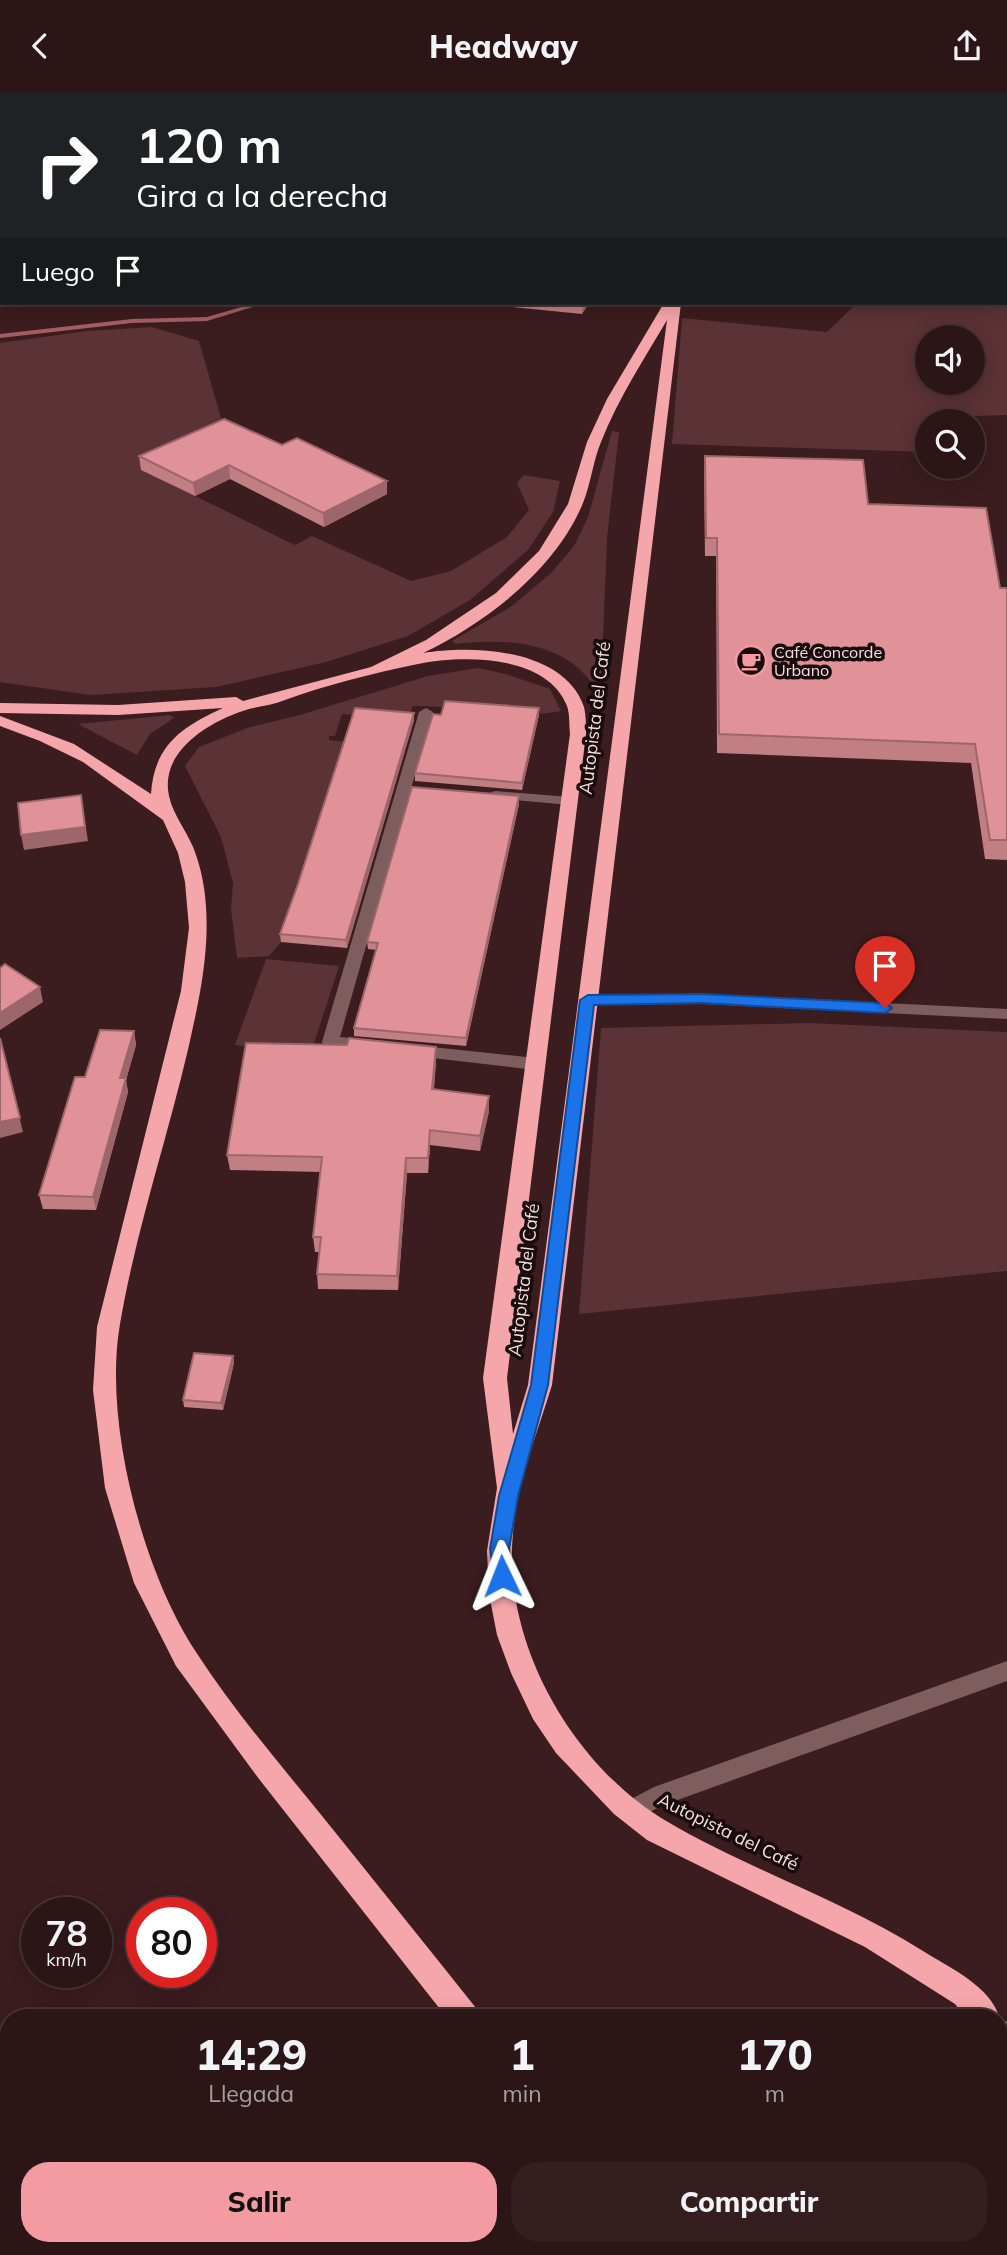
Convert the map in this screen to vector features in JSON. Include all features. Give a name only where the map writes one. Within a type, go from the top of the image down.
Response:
[{"type":"highway","name":"Autopista del Café","points":[[0,708],[49,711],[164,709],[279,697],[377,670],[432,643],[501,596],[545,554],[575,504],[594,442],[614,399],[671,305]]},
{"type":"highway","name":"Autopista del Café","points":[[672,305],[540,1385],[508,1496],[499,1549],[507,1629],[548,1723],[582,1767],[630,1812],[657,1832],[875,1937],[965,1994],[978,2009]]},
{"type":"highway","points":[[377,670],[419,657],[476,654],[512,660],[545,674],[562,687],[575,705],[579,734],[495,1378],[508,1496]]},
{"type":"highway","points":[[279,697],[239,707],[203,723],[176,744],[162,770],[160,796],[187,853],[194,882],[198,928],[191,991],[108,1327],[105,1390],[117,1488],[147,1583],[185,1658],[268,1770],[459,2009]]},
{"type":"highway","points":[[0,721],[71,748],[94,761],[127,781],[174,822]]},
{"type":"street","points":[[426,712],[411,787],[330,1042],[535,1064]]},
{"type":"street","points":[[481,793],[570,801]]},
{"type":"street","points":[[588,1000],[702,999],[1007,1014]]},
{"type":"street","points":[[630,1812],[654,1798],[1007,1671]]},
{"type":"shaded area","points":[[855,305],[1007,305],[1007,415],[985,416],[985,409],[915,409],[915,452],[672,444],[682,318],[827,332]]},
{"type":"shaded area","points":[[152,327],[199,341],[225,432],[142,470],[295,545],[312,536],[411,581],[451,571],[507,537],[529,510],[517,483],[524,475],[560,481],[553,512],[528,550],[470,600],[408,636],[326,662],[216,687],[91,695],[0,682],[0,343],[87,331]]},
{"type":"shaded area","points":[[612,431],[619,432],[607,538],[601,688],[595,688],[583,672],[568,660],[533,646],[494,642],[455,644],[452,641],[512,606],[551,573],[574,546],[588,517]]},
{"type":"shaded area","points":[[478,668],[550,689],[561,711],[506,714],[413,706],[410,712],[393,711],[387,718],[342,714],[335,736],[329,736],[329,740],[346,742],[281,942],[269,956],[237,958],[231,909],[233,883],[221,837],[185,766],[199,747],[250,727],[300,715],[428,676]]},
{"type":"shaded area","points":[[170,715],[174,718],[150,734],[137,755],[78,724]]},
{"type":"shaded area","points":[[266,959],[339,966],[311,1053],[235,1045]]},
{"type":"shaded area","points":[[809,1023],[1007,1032],[1007,1271],[579,1314],[601,1028]]},
{"type":"building","points":[[224,419],[282,445],[297,438],[387,481],[323,513],[229,465],[193,483],[139,456]]},
{"type":"building","points":[[705,456],[863,460],[868,504],[986,508],[1000,588],[1007,588],[1007,840],[990,840],[975,744],[719,734],[717,538],[706,538]]},
{"type":"building","points":[[445,701],[539,708],[522,783],[415,773],[433,714],[441,715]]},
{"type":"building","points":[[355,708],[414,713],[346,940],[280,934],[298,884]]},
{"type":"building","points":[[412,787],[519,796],[466,1038],[354,1028],[378,943],[367,942]]},
{"type":"building","points":[[81,795],[85,827],[21,835],[18,803]]},
{"type":"building","points":[[5,964],[40,987],[0,1013],[0,968]]},
{"type":"building","points":[[100,1030],[134,1031],[120,1078],[126,1078],[93,1197],[39,1195],[75,1077],[85,1077]]},
{"type":"building","points":[[0,1038],[20,1118],[0,1122]]},
{"type":"building","points":[[349,1038],[436,1047],[432,1089],[489,1096],[480,1136],[430,1130],[428,1158],[406,1158],[397,1276],[317,1274],[321,1237],[313,1237],[322,1157],[227,1155],[246,1043],[347,1045]]},
{"type":"building","points":[[194,1353],[233,1356],[221,1403],[183,1400]]},
{"type":"waterway","points":[[0,336],[132,321],[207,319],[255,305]]},
{"type":"place","name":"Café Concorde Urbano","points":[[751,661]]},
{"type":"route","points":[[502,1576],[499,1549],[508,1496],[540,1385],[588,1000],[702,999],[885,1008]]}]
